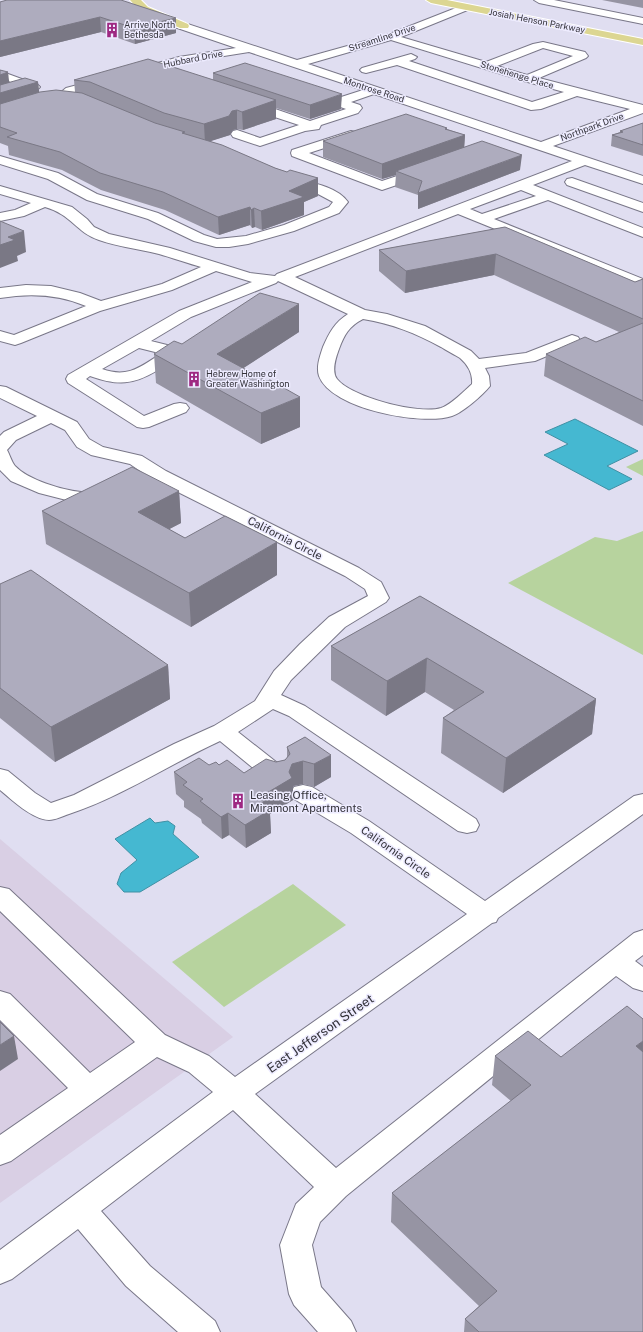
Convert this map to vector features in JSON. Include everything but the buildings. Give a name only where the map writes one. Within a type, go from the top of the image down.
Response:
[{"type":"main road","points":[[135,0],[144,9],[184,26]]},
{"type":"main road","name":"Josiah Henson Parkway","points":[[431,0],[643,42]]},
{"type":"main road","name":"Josiah Henson Parkway","points":[[481,0],[643,32]]},
{"type":"street","name":"Montrose Road","points":[[105,0],[643,180]]},
{"type":"street","points":[[539,0],[643,21]]},
{"type":"street","name":"Streamline Drive","points":[[297,64],[391,37],[466,7]]},
{"type":"street","name":"Stonehenge Place","points":[[391,37],[528,79],[643,109]]},
{"type":"street","points":[[487,66],[543,45],[581,54],[582,56],[528,79]]},
{"type":"street","name":"Hubbard Drive","points":[[130,74],[179,60],[252,49]]},
{"type":"street","points":[[366,70],[436,50]]},
{"type":"street","points":[[398,61],[532,106],[537,106],[576,92]]},
{"type":"street","points":[[145,70],[167,78]]},
{"type":"street","points":[[0,74],[34,87],[0,97]]},
{"type":"street","points":[[58,101],[70,91],[115,78]]},
{"type":"street","points":[[254,140],[298,126],[310,125],[354,110],[356,108],[339,102],[375,90]]},
{"type":"street","points":[[379,105],[399,98]]},
{"type":"street","points":[[235,100],[310,125]]},
{"type":"street","points":[[0,116],[39,104],[58,101],[76,102]]},
{"type":"street","points":[[409,116],[430,109]]},
{"type":"street","name":"Northpark Drive","points":[[541,146],[643,109]]},
{"type":"street","points":[[237,134],[260,142],[365,110]]},
{"type":"street","points":[[271,126],[284,130]]},
{"type":"street","points":[[364,131],[297,153],[382,186],[438,166]]},
{"type":"street","points":[[496,146],[518,138]]},
{"type":"street","points":[[0,160],[53,176],[92,197],[153,216],[199,238],[216,243],[239,242],[271,234],[334,210],[341,202],[326,192],[277,178]]},
{"type":"street","points":[[180,408],[143,423],[74,379],[184,314],[585,160]]},
{"type":"street","points":[[572,182],[643,208]]},
{"type":"street","points":[[521,185],[643,233]]},
{"type":"street","points":[[3,194],[57,206],[67,210],[82,222],[89,230],[104,237],[165,251],[215,266],[247,278],[276,279],[361,314],[381,317],[419,329],[465,354],[475,365],[481,376],[481,386],[446,412],[424,414],[402,413],[343,393],[329,380],[327,361],[338,330],[348,320],[361,314]]},
{"type":"street","points":[[483,218],[548,196]]},
{"type":"street","points":[[0,217],[19,213],[44,203]]},
{"type":"street","points":[[458,209],[643,284]]},
{"type":"street","points":[[0,336],[15,340],[98,306],[167,287],[215,266]]},
{"type":"street","points":[[0,293],[14,290],[50,289],[82,298],[98,306]]},
{"type":"street","points":[[475,365],[529,357],[572,340]]},
{"type":"street","points":[[88,370],[112,378],[126,379],[136,376],[166,358],[168,354],[161,348],[136,342]]},
{"type":"street","name":"California Circle","points":[[0,391],[71,426],[83,443],[97,451],[136,460],[134,480],[352,572],[374,586],[379,598],[337,622],[282,676],[264,706],[222,732],[182,749],[83,801],[49,812],[26,799],[0,777]]},
{"type":"street","points":[[0,446],[10,436],[51,416]]},
{"type":"street","points":[[0,453],[2,461],[18,478],[55,492],[83,498],[106,494],[134,480]]},
{"type":"street","points":[[268,698],[297,712],[467,825]]},
{"type":"street","points":[[222,732],[277,775]]},
{"type":"street","name":"California Circle","points":[[303,793],[360,826],[487,915]]},
{"type":"street","name":"East Jefferson Street","points":[[0,1269],[234,1093],[487,915],[643,802]]},
{"type":"street","points":[[0,896],[155,1043],[193,1060],[234,1093],[335,1187]]},
{"type":"street","points":[[339,1332],[306,1294],[296,1246],[307,1214],[335,1187],[643,940]]},
{"type":"street","points":[[616,962],[643,980]]},
{"type":"street","points":[[0,1002],[88,1090]]},
{"type":"street","points":[[0,1152],[155,1043]]},
{"type":"street","points":[[80,1209],[138,1276],[203,1332]]},
{"type":"shaded area","points":[[0,839],[233,1037],[0,1203]]},
{"type":"green space","points":[[643,459],[643,476],[626,467]]},
{"type":"green space","points":[[643,531],[643,655],[508,583],[595,537],[617,541]]},
{"type":"green space","points":[[293,884],[346,925],[224,1007],[172,962]]},
{"type":"water","points":[[575,419],[638,451],[607,466],[632,479],[609,490],[544,455],[568,444],[545,432]]},
{"type":"water","points":[[150,818],[155,823],[168,821],[175,826],[173,834],[199,857],[140,892],[124,892],[117,884],[121,873],[137,860],[115,839]]},
{"type":"place","name":"Arrive North Bethesda","points":[[112,30]]},
{"type":"place","name":"Hebrew Home of Greater Washington","points":[[194,379]]},
{"type":"place","name":"Leasing Office, Miramont Apartments","points":[[238,801]]}]
